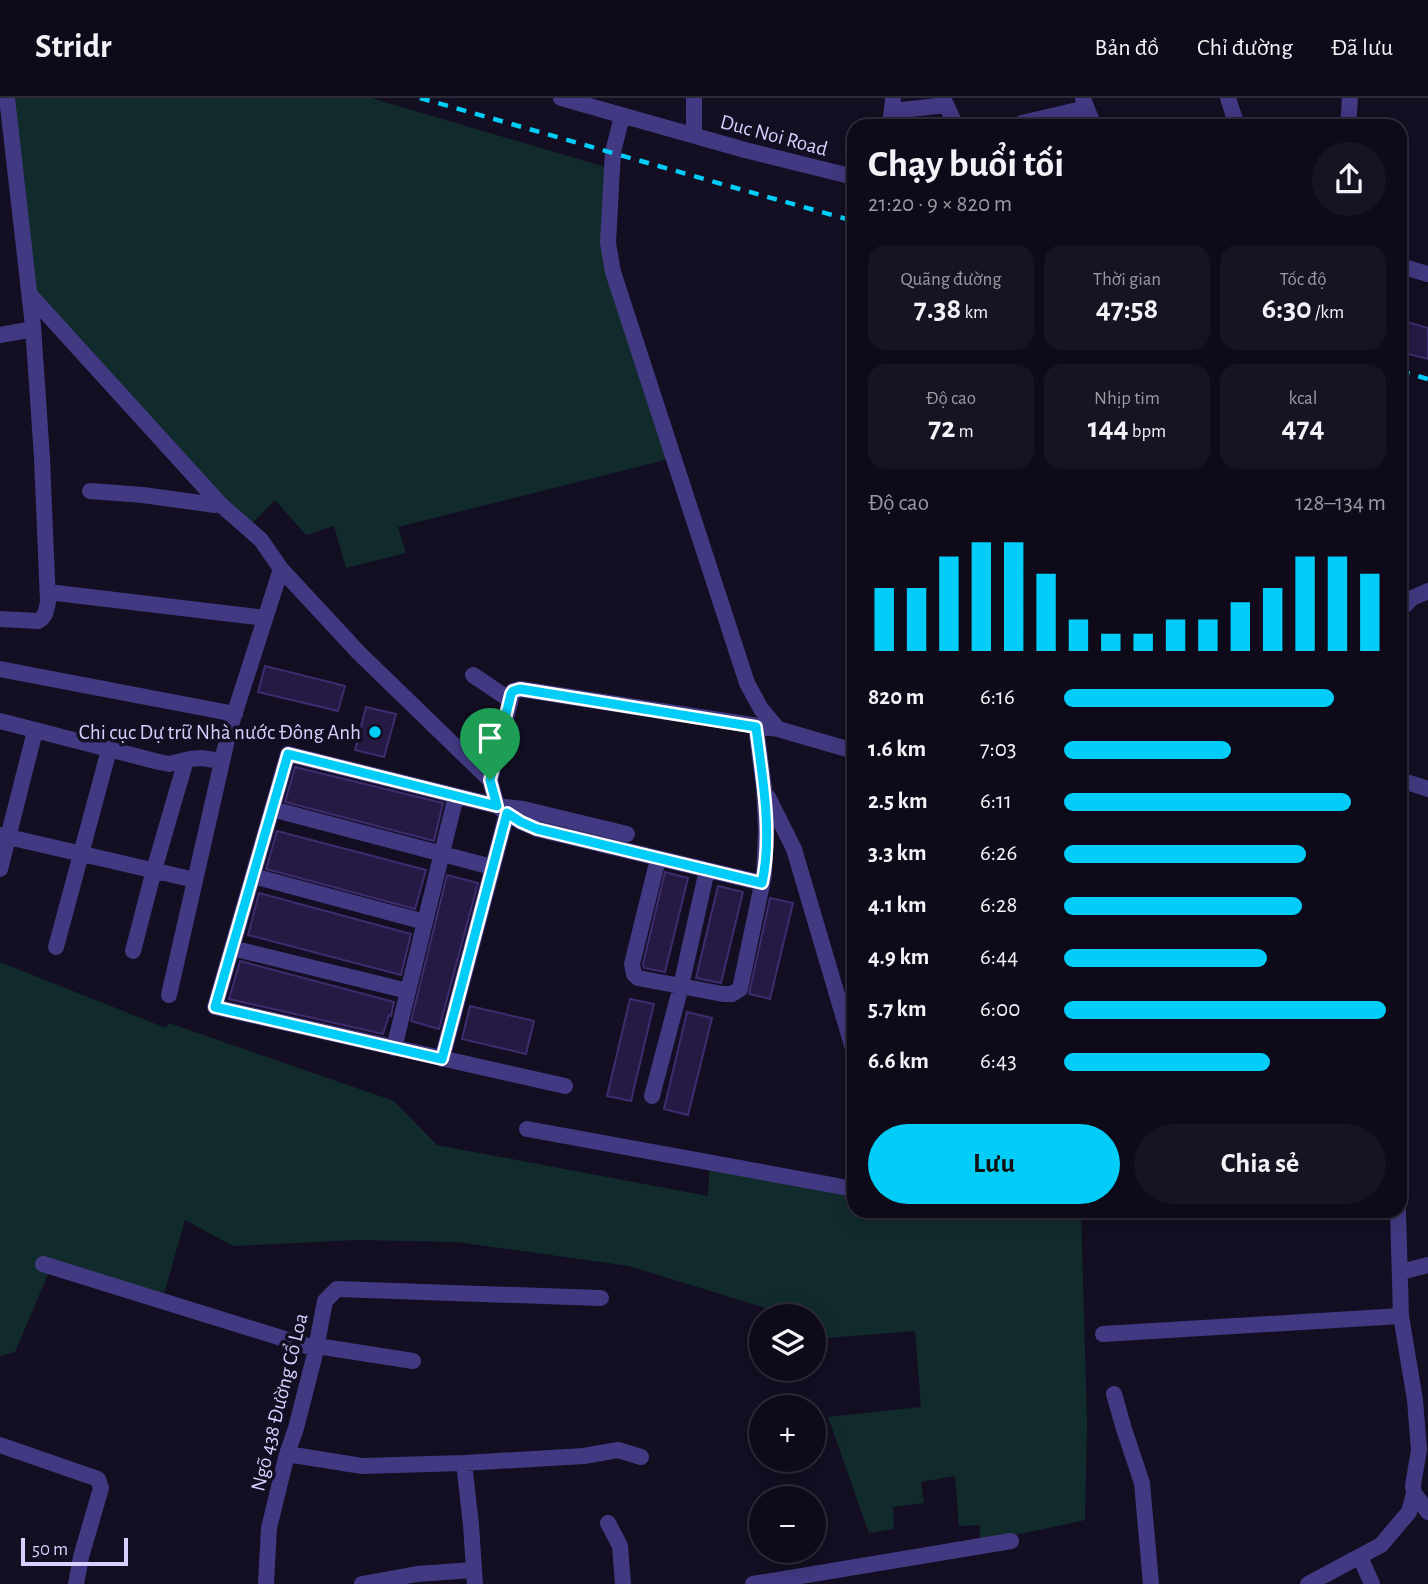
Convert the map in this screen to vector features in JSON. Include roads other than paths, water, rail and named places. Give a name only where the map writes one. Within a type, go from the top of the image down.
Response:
[{"type":"street","points":[[0,619],[33,621],[43,618],[48,592],[33,326],[6,140],[7,98]]},
{"type":"street","name":"Duc Noi Road","points":[[561,98],[847,175]]},
{"type":"street","points":[[694,98],[694,135]]},
{"type":"street","points":[[1228,98],[1235,119]]},
{"type":"street","points":[[1348,119],[1350,98]]},
{"type":"street","points":[[892,112],[945,102],[953,119]]},
{"type":"street","points":[[1034,119],[1084,103]]},
{"type":"street","points":[[622,116],[613,152],[612,169],[608,243],[613,272],[747,682],[761,709],[778,729]]},
{"type":"street","points":[[1407,268],[1428,274]]},
{"type":"street","points":[[30,295],[220,504],[261,540],[281,569],[359,653],[490,780],[502,810],[492,867],[442,1059]]},
{"type":"street","points":[[0,335],[28,330],[33,326]]},
{"type":"street","points":[[90,491],[220,504]]},
{"type":"street","points":[[169,995],[222,762],[281,569]]},
{"type":"street","points":[[1407,602],[1412,597],[1428,591]]},
{"type":"street","points":[[48,592],[265,618]]},
{"type":"street","points":[[0,669],[235,714]]},
{"type":"street","points":[[473,675],[509,700]]},
{"type":"street","points":[[490,780],[509,700],[513,691],[520,689],[778,729],[847,749]]},
{"type":"street","points":[[0,721],[169,764],[201,758],[222,762]]},
{"type":"street","points":[[657,859],[632,964],[634,974],[638,978],[723,994],[740,989],[762,883],[766,830],[756,727]]},
{"type":"street","points":[[0,869],[4,836],[36,731]]},
{"type":"street","points":[[56,947],[109,750]]},
{"type":"street","points":[[565,1086],[215,1007],[288,754],[456,796],[502,810],[537,829],[762,883]]},
{"type":"street","points":[[132,951],[186,760]]},
{"type":"street","points":[[1407,782],[1428,789]]},
{"type":"street","points":[[764,788],[794,849],[847,1028]]},
{"type":"street","points":[[394,1048],[456,796]]},
{"type":"street","points":[[272,808],[492,867]]},
{"type":"street","points":[[502,810],[523,809],[628,834]]},
{"type":"street","points":[[4,836],[195,880]]},
{"type":"street","points":[[652,1096],[681,986],[707,870]]},
{"type":"street","points":[[253,876],[425,922]]},
{"type":"street","points":[[232,948],[408,991]]},
{"type":"street","points":[[527,1129],[847,1188]]},
{"type":"street","points":[[1311,1583],[1381,1545],[1409,1512],[1414,1493],[1419,1450],[1415,1399],[1401,1316],[1398,1218]]},
{"type":"street","points":[[43,1264],[317,1347],[413,1361]]},
{"type":"street","points":[[1401,1272],[1428,1265]]},
{"type":"street","name":"Ngõ 438 Đường Cổ Loa","points":[[266,1584],[269,1528],[317,1347],[325,1301],[337,1289],[601,1298]]},
{"type":"street","points":[[1103,1334],[1401,1316]]},
{"type":"street","points":[[1114,1394],[1142,1483],[1151,1584]]},
{"type":"street","points":[[0,1446],[98,1479],[101,1488],[76,1584]]},
{"type":"street","points":[[287,1454],[362,1466],[584,1456],[618,1450],[641,1457]]},
{"type":"street","points":[[362,1584],[417,1574],[474,1577],[464,1463]]},
{"type":"street","points":[[1414,1493],[1428,1512]]},
{"type":"street","points":[[608,1523],[620,1546],[623,1584]]},
{"type":"street","points":[[753,1584],[1011,1541]]},
{"type":"street","points":[[1360,1557],[1372,1584]]},
{"type":"railway","points":[[420,98],[847,219]]},
{"type":"railway","points":[[1407,373],[1428,379]]},
{"type":"place","name":"Chi cục Dự trữ Nhà nước Đông Anh","points":[[375,732]]}]
